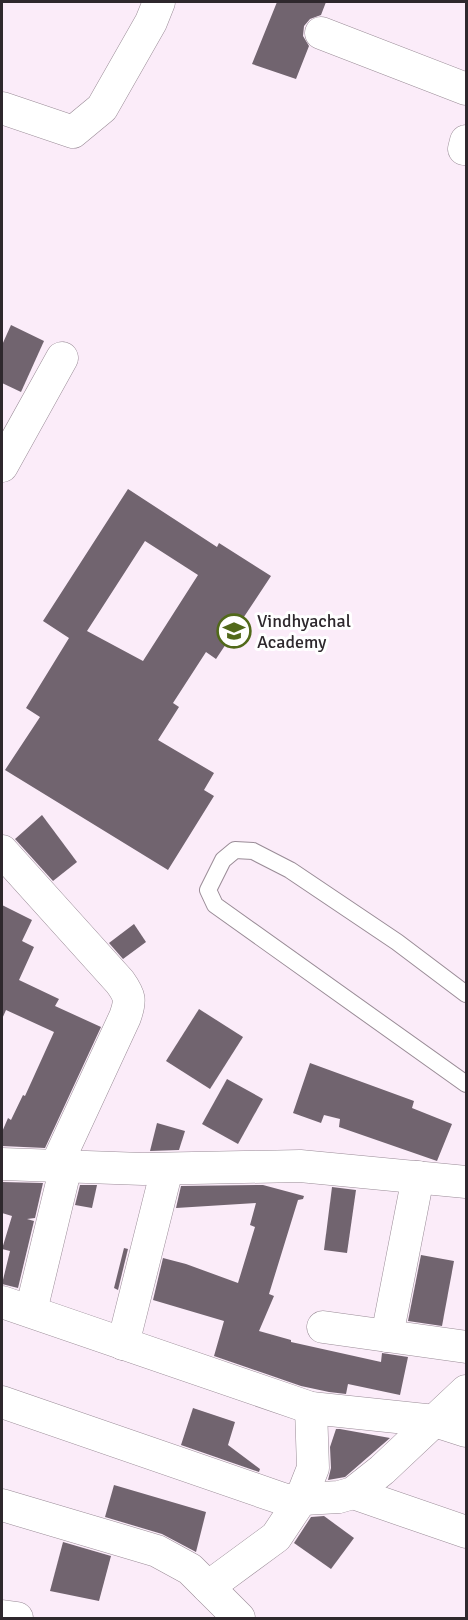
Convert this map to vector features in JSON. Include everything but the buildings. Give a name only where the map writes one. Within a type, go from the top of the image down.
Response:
[{"type":"street","points":[[2,108],[73,132],[102,108],[151,22],[159,2]]},
{"type":"street","points":[[321,33],[466,90]]},
{"type":"street","points":[[2,466],[62,358]]},
{"type":"street","points":[[6,867],[120,982],[129,995],[129,1006],[125,1017],[61,1166],[31,1311]]},
{"type":"street","points":[[2,1164],[167,1169],[300,1166],[466,1182]]},
{"type":"street","points":[[123,1344],[167,1169]]},
{"type":"street","points":[[387,1336],[418,1177]]},
{"type":"street","points":[[2,1302],[310,1408],[435,1420],[466,1431]]},
{"type":"street","points":[[323,1327],[466,1347]]},
{"type":"street","points":[[2,1402],[286,1500],[300,1501],[339,1497],[353,1493],[382,1470],[466,1391]]},
{"type":"street","points":[[208,1587],[276,1537],[300,1501],[313,1468],[310,1408]]},
{"type":"street","points":[[353,1493],[466,1532]]},
{"type":"street","points":[[2,1505],[158,1551],[190,1569],[239,1618]]},
{"type":"street","points":[[2,1616],[17,1618]]},
{"type":"lane","points":[[466,994],[397,942],[290,870],[253,851],[235,850],[222,860],[208,890],[215,905],[466,1084]]},
{"type":"place","name":"Vindhyachal Academy","points":[[234,631]]}]
